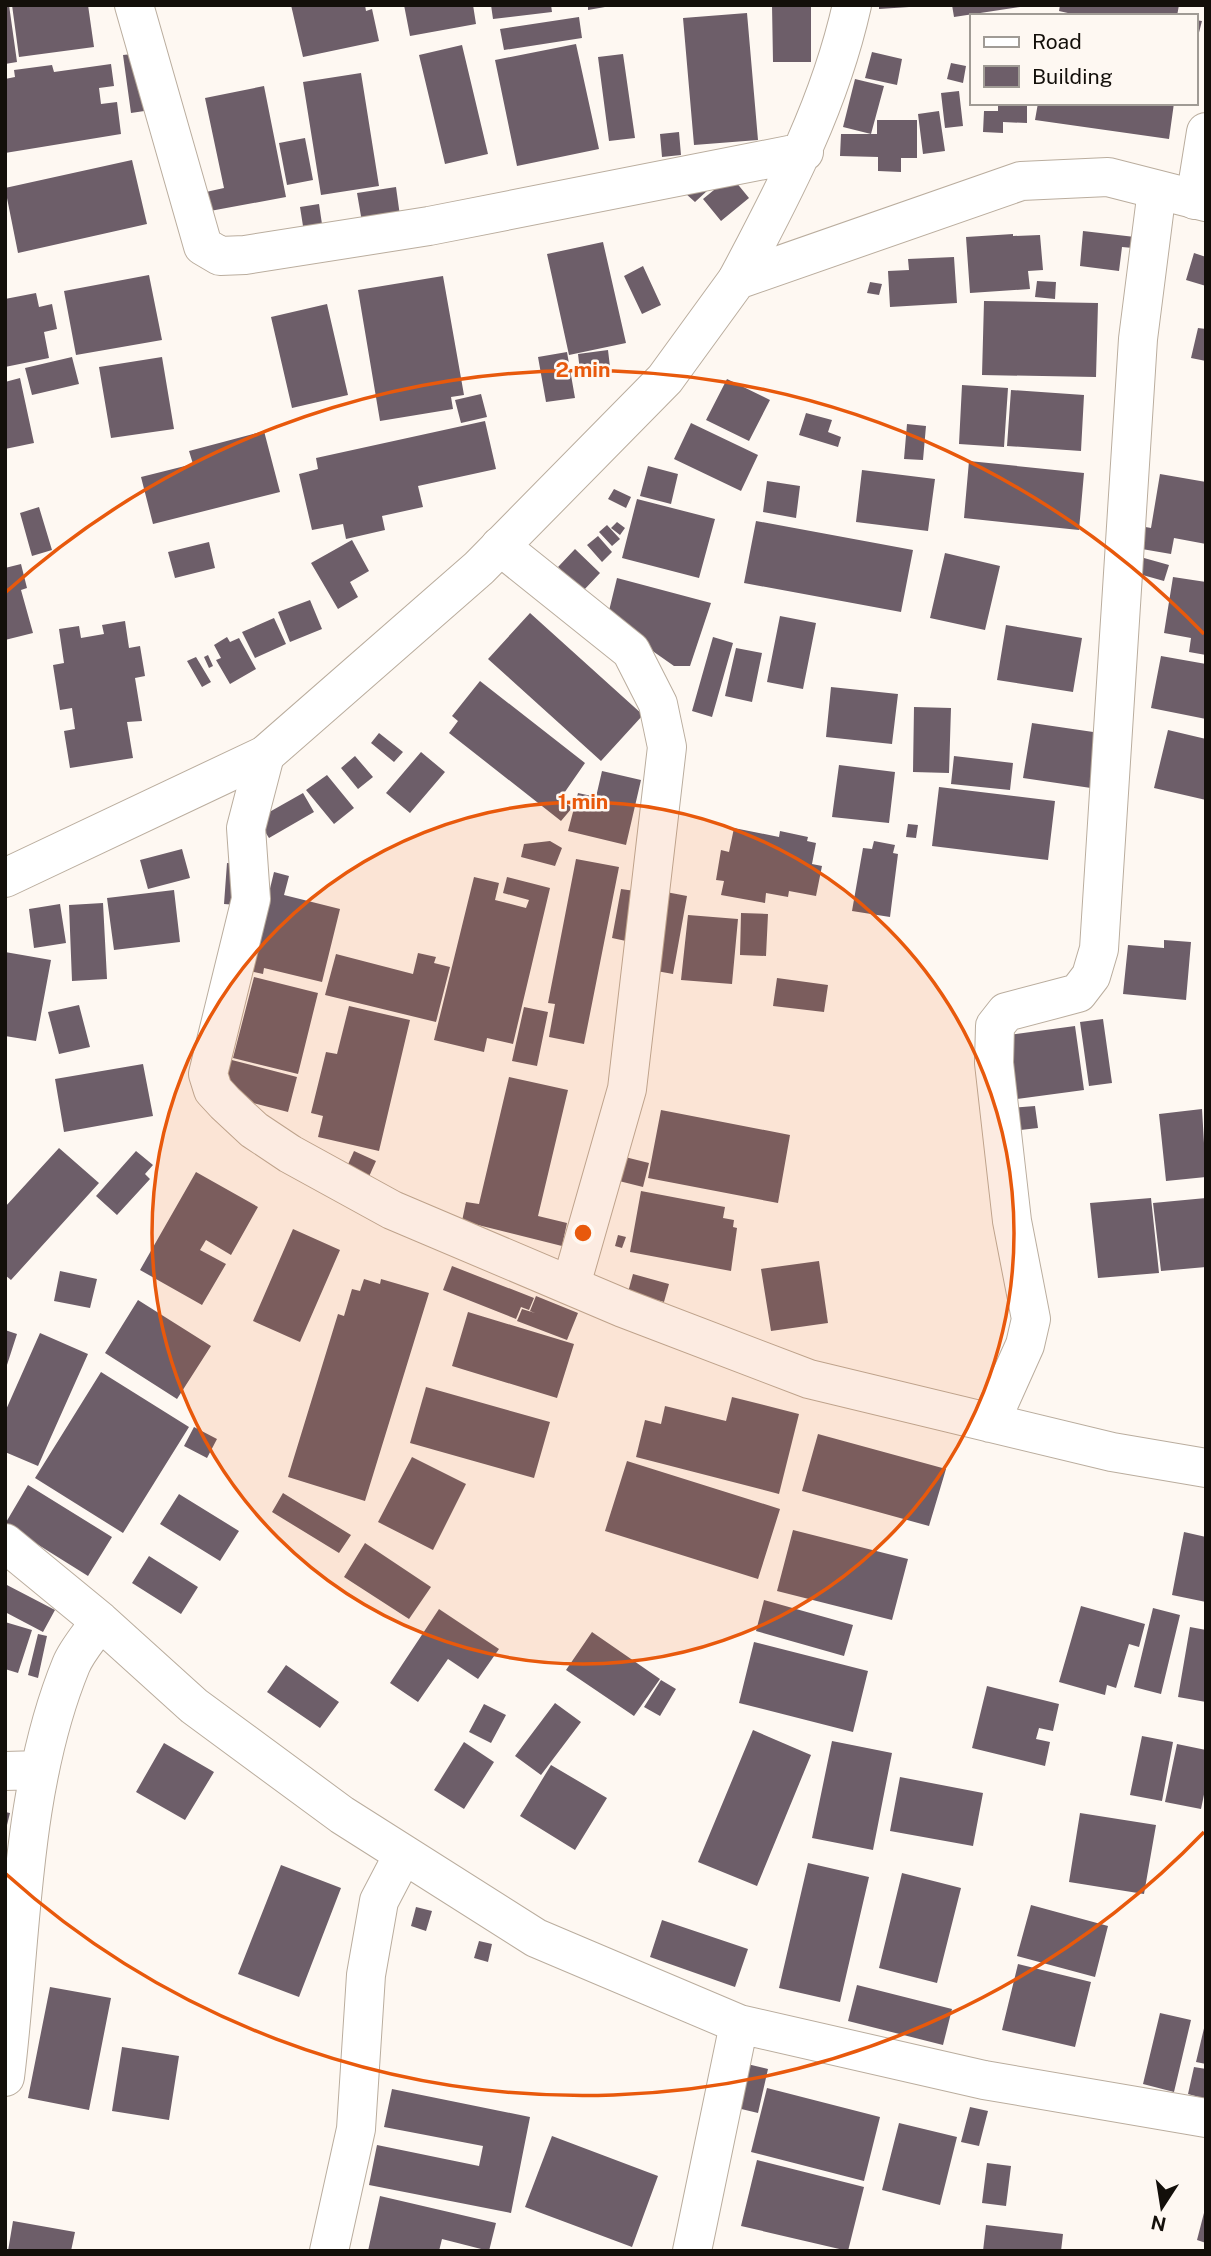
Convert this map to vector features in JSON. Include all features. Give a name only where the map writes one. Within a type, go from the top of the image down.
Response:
[{"type":"street","points":[[134,5],[203,246],[219,256],[245,255],[429,226],[804,152]]},
{"type":"street","points":[[5,878],[264,755],[479,568],[665,379],[737,280],[804,152],[832,78],[852,5]]},
{"type":"street","points":[[737,280],[1021,181],[1108,177],[1200,201],[1206,132]]},
{"type":"street","points":[[990,1423],[1025,1345],[1031,1319],[1012,1221],[994,1063],[995,1026],[1006,1012],[1078,993],[1091,976],[1100,949],[1138,339],[1157,190]]},
{"type":"street","points":[[500,546],[631,651],[658,704],[667,747],[627,1089],[571,1286]]},
{"type":"street","points":[[264,755],[246,828],[251,899],[208,1074],[213,1090],[254,1130],[290,1154],[392,1210],[571,1286],[809,1379],[1112,1452],[1206,1468]]},
{"type":"street","points":[[5,1543],[100,1621],[194,1706],[342,1815],[536,1938],[739,2024],[984,2080],[1206,2118]]},
{"type":"street","points":[[5,2077],[31,1824],[22,1771],[71,1663],[100,1621]]},
{"type":"street","points":[[329,2251],[356,2129],[366,1975],[379,1901],[403,1854]]},
{"type":"street","points":[[692,2251],[739,2024]]},
{"type":"building","points":[[5,5],[9,5],[17,62],[5,64]]},
{"type":"building","points":[[12,5],[88,5],[94,47],[19,57]]},
{"type":"building","points":[[291,5],[365,5],[366,11],[372,9],[379,41],[303,57]]},
{"type":"building","points":[[404,5],[473,5],[476,24],[410,36]]},
{"type":"building","points":[[491,5],[551,5],[552,12],[493,19]]},
{"type":"building","points":[[588,5],[605,5],[605,7],[588,10]]},
{"type":"building","points":[[772,5],[811,5],[811,62],[773,62]]},
{"type":"building","points":[[879,5],[909,5],[909,7],[879,9]]},
{"type":"building","points":[[952,5],[1020,5],[1020,7],[954,17]]},
{"type":"building","points":[[1060,5],[1179,5],[1177,14],[1072,14],[1059,11]]},
{"type":"building","points":[[747,13],[758,140],[694,145],[683,18]]},
{"type":"building","points":[[579,17],[582,38],[504,50],[500,29]]},
{"type":"building","points":[[1197,20],[1202,21],[1197,40]]},
{"type":"building","points":[[576,44],[599,149],[517,166],[495,60]]},
{"type":"building","points":[[462,45],[488,154],[445,164],[419,55]]},
{"type":"building","points":[[872,52],[902,59],[897,85],[865,78]]},
{"type":"building","points":[[143,53],[151,110],[131,113],[123,55]]},
{"type":"building","points":[[623,54],[635,138],[609,141],[598,57]]},
{"type":"building","points":[[951,63],[966,66],[963,83],[947,79]]},
{"type":"building","points":[[111,64],[114,86],[99,88],[101,104],[117,102],[121,134],[5,153],[5,79],[15,77],[14,70],[52,65],[54,72]]},
{"type":"building","points":[[361,73],[379,186],[321,195],[303,82]]},
{"type":"building","points":[[855,79],[884,86],[871,134],[843,127]]},
{"type":"building","points":[[264,86],[286,197],[210,211],[206,192],[224,188],[205,98]]},
{"type":"building","points":[[959,91],[963,126],[945,128],[941,93]]},
{"type":"building","points":[[998,105],[1027,105],[1027,123],[1003,122],[1003,133],[983,132],[984,111],[998,111]]},
{"type":"building","points":[[1038,105],[1174,105],[1169,139],[1035,120]]},
{"type":"building","points":[[939,111],[945,151],[923,154],[918,114]]},
{"type":"building","points":[[877,120],[917,120],[917,158],[901,158],[901,172],[878,171],[878,157],[840,156],[841,134],[877,134]]},
{"type":"building","points":[[679,132],[681,155],[662,157],[660,134]]},
{"type":"building","points":[[305,138],[313,180],[287,185],[279,143]]},
{"type":"building","points":[[132,160],[147,224],[18,253],[5,188]]},
{"type":"building","points":[[731,176],[749,198],[721,221],[703,199]]},
{"type":"building","points":[[396,187],[400,216],[362,222],[357,193]]},
{"type":"building","points":[[708,190],[695,202],[685,193]]},
{"type":"building","points":[[319,204],[322,224],[303,226],[300,207]]},
{"type":"building","points":[[1083,231],[1135,237],[1133,248],[1122,247],[1119,271],[1080,266]]},
{"type":"building","points":[[1040,235],[1043,270],[1028,271],[1030,289],[970,293],[966,237]]},
{"type":"building","points":[[603,242],[626,343],[569,355],[547,254]]},
{"type":"building","points":[[1194,253],[1206,257],[1206,286],[1186,280]]},
{"type":"building","points":[[954,257],[957,303],[890,307],[888,271],[909,270],[908,259]]},
{"type":"building","points":[[643,266],[661,305],[642,314],[624,276]]},
{"type":"building","points":[[149,275],[162,340],[76,355],[64,291]]},
{"type":"building","points":[[443,276],[464,395],[451,397],[453,409],[380,421],[358,290]]},
{"type":"building","points":[[1037,281],[1056,282],[1055,299],[1035,297]]},
{"type":"building","points":[[870,282],[882,284],[879,295],[867,293]]},
{"type":"building","points":[[36,293],[39,307],[52,304],[57,329],[44,332],[49,358],[5,367],[5,299]]},
{"type":"building","points":[[984,301],[1098,303],[1096,377],[982,375]]},
{"type":"building","points":[[327,304],[348,395],[292,408],[271,317]]},
{"type":"building","points":[[1198,328],[1206,329],[1206,361],[1191,358]]},
{"type":"building","points":[[608,350],[610,367],[580,371],[578,354]]},
{"type":"building","points":[[567,352],[575,398],[546,402],[538,357]]},
{"type":"building","points":[[72,357],[79,384],[32,395],[25,368]]},
{"type":"building","points":[[162,357],[174,429],[111,438],[99,367]]},
{"type":"building","points":[[20,378],[34,443],[5,449],[5,382]]},
{"type":"building","points":[[727,379],[770,400],[749,441],[706,420]]},
{"type":"building","points":[[962,385],[1008,388],[1004,447],[959,444]]},
{"type":"building","points":[[1011,390],[1084,395],[1081,451],[1007,446]]},
{"type":"building","points":[[481,394],[487,417],[461,423],[455,400]]},
{"type":"building","points":[[806,413],[832,420],[828,432],[841,437],[838,447],[799,435]]},
{"type":"building","points":[[485,421],[496,469],[418,486],[423,507],[382,516],[385,530],[346,539],[343,524],[312,530],[299,474],[318,469],[316,458]]},
{"type":"building","points":[[691,423],[758,455],[741,491],[674,459]]},
{"type":"building","points":[[907,424],[926,426],[923,460],[904,459]]},
{"type":"building","points":[[264,431],[280,492],[153,524],[141,477],[193,464],[189,451]]},
{"type":"building","points":[[969,461],[1084,473],[1079,530],[964,518]]},
{"type":"building","points":[[648,466],[678,474],[671,504],[640,496]]},
{"type":"building","points":[[862,470],[935,479],[928,531],[856,522]]},
{"type":"building","points":[[1160,474],[1206,482],[1206,544],[1174,538],[1171,554],[1136,548],[1140,526],[1151,528]]},
{"type":"building","points":[[767,481],[800,486],[796,518],[763,512]]},
{"type":"building","points":[[614,489],[631,497],[626,508],[608,499]]},
{"type":"building","points":[[637,499],[715,519],[699,578],[622,558]]},
{"type":"building","points":[[39,507],[52,550],[32,556],[20,513]]},
{"type":"building","points":[[756,521],[913,550],[901,612],[744,583]]},
{"type":"building","points":[[617,522],[625,528],[620,535],[611,528]]},
{"type":"building","points":[[607,525],[620,539],[612,546],[599,532]]},
{"type":"building","points":[[598,536],[612,552],[602,562],[587,545]]},
{"type":"building","points":[[352,540],[369,571],[350,582],[358,597],[338,609],[311,563]]},
{"type":"building","points":[[209,542],[215,568],[175,578],[168,552]]},
{"type":"building","points":[[575,549],[600,573],[583,591],[558,567]]},
{"type":"building","points":[[945,553],[1000,566],[985,630],[930,618]]},
{"type":"building","points":[[1144,558],[1169,565],[1164,581],[1139,574]]},
{"type":"building","points":[[21,564],[27,588],[21,590],[33,633],[5,640],[5,568]]},
{"type":"building","points":[[1173,577],[1206,582],[1206,655],[1189,652],[1191,638],[1164,633]]},
{"type":"building","points":[[617,578],[711,603],[690,666],[674,666],[607,619]]},
{"type":"building","points":[[310,600],[322,629],[290,642],[278,612]]},
{"type":"building","points":[[530,613],[643,715],[601,761],[488,659]]},
{"type":"building","points":[[780,616],[816,623],[803,689],[767,682]]},
{"type":"building","points":[[274,618],[286,644],[255,658],[242,632]]},
{"type":"building","points":[[125,621],[129,648],[140,646],[145,676],[135,678],[142,721],[127,722],[133,758],[70,768],[64,731],[75,729],[72,708],[60,710],[53,665],[64,663],[59,629],[79,626],[81,638],[104,634],[102,625]]},
{"type":"building","points":[[1006,625],[1082,638],[1073,692],[997,680]]},
{"type":"building","points":[[227,637],[230,642],[239,638],[256,669],[230,684],[216,660],[221,658],[214,645]]},
{"type":"building","points":[[713,637],[733,643],[712,717],[692,711]]},
{"type":"building","points":[[736,648],[762,653],[752,702],[725,696]]},
{"type":"building","points":[[208,655],[213,666],[209,668],[204,657]]},
{"type":"building","points":[[1161,656],[1206,664],[1206,719],[1151,708]]},
{"type":"building","points":[[196,657],[211,682],[202,687],[187,661]]},
{"type":"building","points":[[480,681],[585,763],[560,799],[572,808],[561,821],[449,733],[458,721],[452,716]]},
{"type":"building","points":[[831,687],[898,694],[892,744],[826,737]]},
{"type":"building","points":[[914,707],[951,708],[949,773],[913,772]]},
{"type":"building","points":[[1032,723],[1100,733],[1091,788],[1023,778]]},
{"type":"building","points":[[1168,730],[1206,739],[1206,800],[1154,788]]},
{"type":"building","points":[[379,733],[403,752],[394,762],[371,743]]},
{"type":"building","points":[[421,752],[445,772],[410,813],[386,793]]},
{"type":"building","points":[[355,756],[373,777],[358,789],[341,768]]},
{"type":"building","points":[[954,756],[1013,763],[1010,790],[951,784]]},
{"type":"building","points":[[839,765],[895,772],[889,823],[832,817]]},
{"type":"building","points":[[602,771],[641,780],[626,845],[568,831],[578,793],[596,797]]},
{"type":"building","points":[[327,775],[354,808],[334,824],[306,790]]},
{"type":"building","points":[[939,787],[1055,801],[1048,860],[932,846]]},
{"type":"building","points":[[303,793],[314,812],[269,838],[257,819]]},
{"type":"building","points":[[908,824],[918,825],[916,838],[906,837]]},
{"type":"building","points":[[734,828],[779,837],[780,831],[808,837],[807,841],[816,843],[812,864],[822,866],[816,896],[789,891],[788,897],[766,893],[765,903],[721,895],[724,881],[716,880],[721,850],[729,852]]},
{"type":"building","points":[[550,841],[562,848],[555,866],[521,857],[524,844]]},
{"type":"building","points":[[874,841],[895,845],[893,853],[898,854],[890,917],[852,911],[863,848],[872,849]]},
{"type":"building","points":[[182,849],[190,878],[148,889],[140,860]]},
{"type":"building","points":[[576,859],[619,867],[584,1044],[549,1037],[555,1004],[548,1003]]},
{"type":"building","points":[[227,863],[240,864],[237,905],[224,904]]},
{"type":"building","points":[[274,872],[289,876],[284,895],[340,909],[322,982],[264,968],[263,974],[250,971]]},
{"type":"building","points":[[474,877],[499,883],[495,900],[526,908],[529,900],[503,893],[507,877],[550,888],[513,1044],[487,1038],[484,1052],[434,1040]]},
{"type":"building","points":[[621,889],[635,891],[626,941],[612,938]]},
{"type":"building","points":[[174,890],[180,942],[114,950],[107,898]]},
{"type":"building","points":[[666,892],[687,896],[673,974],[651,970]]},
{"type":"building","points":[[103,903],[107,979],[72,981],[69,905]]},
{"type":"building","points":[[60,904],[66,943],[34,948],[29,909]]},
{"type":"building","points":[[741,913],[768,914],[766,956],[740,955]]},
{"type":"building","points":[[688,915],[738,919],[732,984],[681,980]]},
{"type":"building","points":[[1164,940],[1191,942],[1186,1000],[1123,994],[1128,945],[1164,948]]},
{"type":"building","points":[[5,952],[51,960],[36,1041],[5,1036]]},
{"type":"building","points":[[418,953],[436,957],[434,963],[450,967],[436,1022],[325,995],[336,954],[413,974]]},
{"type":"building","points":[[254,977],[318,993],[298,1074],[233,1058]]},
{"type":"building","points":[[777,978],[828,985],[824,1012],[773,1006]]},
{"type":"building","points":[[79,1005],[90,1047],[59,1054],[48,1012]]},
{"type":"building","points":[[349,1006],[410,1020],[379,1151],[318,1137],[323,1116],[311,1113],[326,1052],[337,1054]]},
{"type":"building","points":[[524,1007],[548,1012],[537,1066],[512,1061]]},
{"type":"building","points":[[1103,1019],[1112,1083],[1089,1086],[1080,1022]]},
{"type":"building","points":[[1075,1026],[1084,1090],[1017,1099],[1008,1035]]},
{"type":"building","points":[[228,1059],[297,1077],[288,1112],[237,1099],[220,1090]]},
{"type":"building","points":[[143,1064],[153,1116],[64,1132],[55,1079]]},
{"type":"building","points":[[509,1077],[568,1090],[538,1216],[567,1223],[562,1246],[462,1221],[466,1202],[479,1204]]},
{"type":"building","points":[[1035,1106],[1038,1128],[1012,1131],[1010,1108]]},
{"type":"building","points":[[1202,1109],[1206,1177],[1166,1181],[1159,1114]]},
{"type":"building","points":[[661,1110],[790,1135],[778,1203],[648,1178]]},
{"type":"building","points":[[59,1148],[99,1183],[11,1280],[5,1275],[5,1207]]},
{"type":"building","points":[[136,1151],[153,1165],[145,1174],[150,1179],[117,1215],[96,1196]]},
{"type":"building","points":[[354,1151],[376,1161],[367,1181],[345,1171]]},
{"type":"building","points":[[625,1157],[649,1163],[643,1187],[619,1181]]},
{"type":"building","points":[[196,1172],[258,1207],[231,1255],[206,1240],[200,1250],[226,1264],[202,1305],[140,1270]]},
{"type":"building","points":[[641,1191],[725,1207],[723,1218],[734,1220],[733,1227],[737,1228],[731,1271],[630,1252]]},
{"type":"building","points":[[1151,1198],[1159,1273],[1098,1278],[1090,1203]]},
{"type":"building","points":[[1206,1198],[1206,1267],[1161,1271],[1153,1203]]},
{"type":"building","points":[[293,1229],[340,1250],[300,1342],[253,1321]]},
{"type":"building","points":[[618,1235],[626,1237],[622,1248],[615,1246]]},
{"type":"building","points":[[819,1261],[828,1323],[771,1331],[761,1269]]},
{"type":"building","points":[[452,1266],[534,1298],[529,1310],[521,1307],[516,1319],[443,1290]]},
{"type":"building","points":[[60,1271],[97,1279],[90,1308],[54,1301]]},
{"type":"building","points":[[633,1274],[669,1284],[664,1302],[628,1292]]},
{"type":"building","points":[[364,1279],[380,1284],[381,1279],[429,1293],[365,1501],[288,1477],[338,1314],[344,1316],[352,1289],[360,1291]]},
{"type":"building","points":[[536,1296],[578,1313],[567,1340],[517,1321],[522,1309],[535,1313],[530,1311]]},
{"type":"building","points":[[138,1300],[211,1346],[177,1399],[105,1353]]},
{"type":"building","points":[[468,1312],[574,1344],[557,1398],[452,1366]]},
{"type":"building","points":[[5,1330],[17,1334],[6,1368],[5,1368]]},
{"type":"building","points":[[40,1333],[88,1354],[38,1466],[5,1452],[5,1412]]},
{"type":"building","points":[[101,1372],[189,1427],[123,1533],[35,1478]]},
{"type":"building","points":[[426,1387],[550,1422],[534,1478],[410,1443]]},
{"type":"building","points":[[732,1397],[799,1414],[779,1494],[636,1457],[645,1420],[661,1424],[665,1406],[726,1421]]},
{"type":"building","points":[[194,1427],[217,1439],[207,1458],[184,1446]]},
{"type":"building","points":[[818,1434],[946,1469],[929,1526],[802,1491]]},
{"type":"building","points":[[412,1457],[466,1484],[433,1550],[378,1522]]},
{"type":"building","points":[[627,1461],[780,1509],[758,1579],[605,1531]]},
{"type":"building","points":[[28,1485],[112,1537],[88,1576],[5,1524]]},
{"type":"building","points":[[283,1493],[351,1535],[339,1553],[272,1512]]},
{"type":"building","points":[[179,1494],[239,1531],[220,1561],[160,1524]]},
{"type":"building","points":[[793,1530],[908,1559],[892,1620],[777,1591]]},
{"type":"building","points":[[1184,1532],[1206,1537],[1206,1602],[1172,1595]]},
{"type":"building","points":[[365,1543],[431,1587],[409,1619],[344,1577]]},
{"type":"building","points":[[149,1556],[198,1587],[181,1614],[132,1583]]},
{"type":"building","points":[[5,1584],[55,1610],[43,1632],[5,1612]]},
{"type":"building","points":[[764,1600],[853,1625],[844,1656],[756,1631]]},
{"type":"building","points":[[1081,1606],[1145,1624],[1139,1647],[1129,1644],[1116,1688],[1107,1685],[1105,1695],[1059,1682]]},
{"type":"building","points":[[1153,1608],[1180,1615],[1161,1694],[1134,1687]]},
{"type":"building","points":[[439,1609],[499,1649],[478,1679],[448,1659],[418,1702],[390,1683]]},
{"type":"building","points":[[5,1622],[32,1630],[18,1673],[5,1669]]},
{"type":"building","points":[[1190,1627],[1206,1630],[1206,1702],[1178,1697]]},
{"type":"building","points":[[592,1632],[660,1679],[634,1716],[566,1670]]},
{"type":"building","points":[[38,1634],[47,1636],[38,1678],[28,1675]]},
{"type":"building","points":[[754,1642],[868,1671],[853,1732],[739,1703]]},
{"type":"building","points":[[286,1665],[339,1702],[320,1728],[267,1692]]},
{"type":"building","points":[[661,1680],[676,1689],[660,1716],[644,1707]]},
{"type":"building","points":[[987,1686],[1059,1704],[1053,1731],[1039,1728],[1036,1739],[1050,1742],[1045,1766],[972,1748]]},
{"type":"building","points":[[555,1703],[581,1722],[541,1775],[515,1756]]},
{"type":"building","points":[[484,1704],[506,1715],[491,1743],[469,1732]]},
{"type":"building","points":[[753,1730],[811,1755],[757,1886],[698,1862]]},
{"type":"building","points":[[1142,1736],[1173,1742],[1162,1801],[1130,1795]]},
{"type":"building","points":[[832,1741],[892,1753],[873,1850],[812,1838]]},
{"type":"building","points":[[464,1742],[494,1762],[464,1809],[434,1790]]},
{"type":"building","points":[[164,1743],[214,1772],[185,1820],[136,1792]]},
{"type":"building","points":[[1177,1744],[1206,1750],[1206,1785],[1201,1809],[1165,1802]]},
{"type":"building","points":[[551,1765],[607,1798],[575,1850],[520,1816]]},
{"type":"building","points":[[900,1777],[983,1793],[973,1846],[890,1831]]},
{"type":"building","points":[[5,1812],[10,1813],[6,1829],[5,1828]]},
{"type":"building","points":[[1080,1813],[1156,1825],[1144,1894],[1069,1882]]},
{"type":"building","points":[[808,1863],[869,1877],[840,2002],[779,1988]]},
{"type":"building","points":[[281,1865],[341,1888],[299,1997],[238,1974]]},
{"type":"building","points":[[902,1873],[961,1888],[937,1983],[879,1968]]},
{"type":"building","points":[[1031,1905],[1108,1926],[1095,1977],[1017,1956]]},
{"type":"building","points":[[416,1907],[432,1911],[426,1931],[411,1926]]},
{"type":"building","points":[[662,1920],[748,1949],[735,1987],[650,1957]]},
{"type":"building","points":[[479,1941],[492,1944],[488,1962],[474,1958]]},
{"type":"building","points":[[1018,1964],[1091,1982],[1075,2047],[1002,2030]]},
{"type":"building","points":[[857,1985],[952,2009],[943,2045],[848,2021]]},
{"type":"building","points":[[50,1987],[111,1998],[89,2110],[28,2098]]},
{"type":"building","points":[[1160,2013],[1191,2020],[1174,2092],[1143,2084]]},
{"type":"building","points":[[1206,2024],[1206,2064],[1196,2062]]},
{"type":"building","points":[[122,2047],[179,2056],[169,2120],[112,2111]]},
{"type":"building","points":[[743,2063],[768,2069],[758,2113],[733,2107]]},
{"type":"building","points":[[1194,2067],[1206,2069],[1206,2099],[1188,2094]]},
{"type":"building","points":[[767,2088],[880,2117],[864,2181],[751,2152]]},
{"type":"building","points":[[392,2089],[530,2117],[511,2213],[369,2185],[377,2145],[479,2166],[483,2146],[384,2127]]},
{"type":"building","points":[[970,2107],[988,2111],[979,2146],[961,2142]]},
{"type":"building","points":[[899,2123],[957,2137],[940,2205],[882,2190]]},
{"type":"building","points":[[552,2136],[658,2176],[632,2247],[525,2207]]},
{"type":"building","points":[[757,2160],[864,2187],[848,2251],[741,2226]]},
{"type":"building","points":[[987,2163],[1011,2166],[1006,2206],[982,2203]]},
{"type":"building","points":[[380,2196],[496,2223],[489,2251],[442,2239],[439,2251],[368,2251]]},
{"type":"building","points":[[1206,2210],[1206,2243],[1197,2240]]},
{"type":"building","points":[[13,2221],[75,2232],[71,2251],[8,2251]]},
{"type":"building","points":[[986,2225],[1063,2234],[1061,2251],[983,2251]]}]
